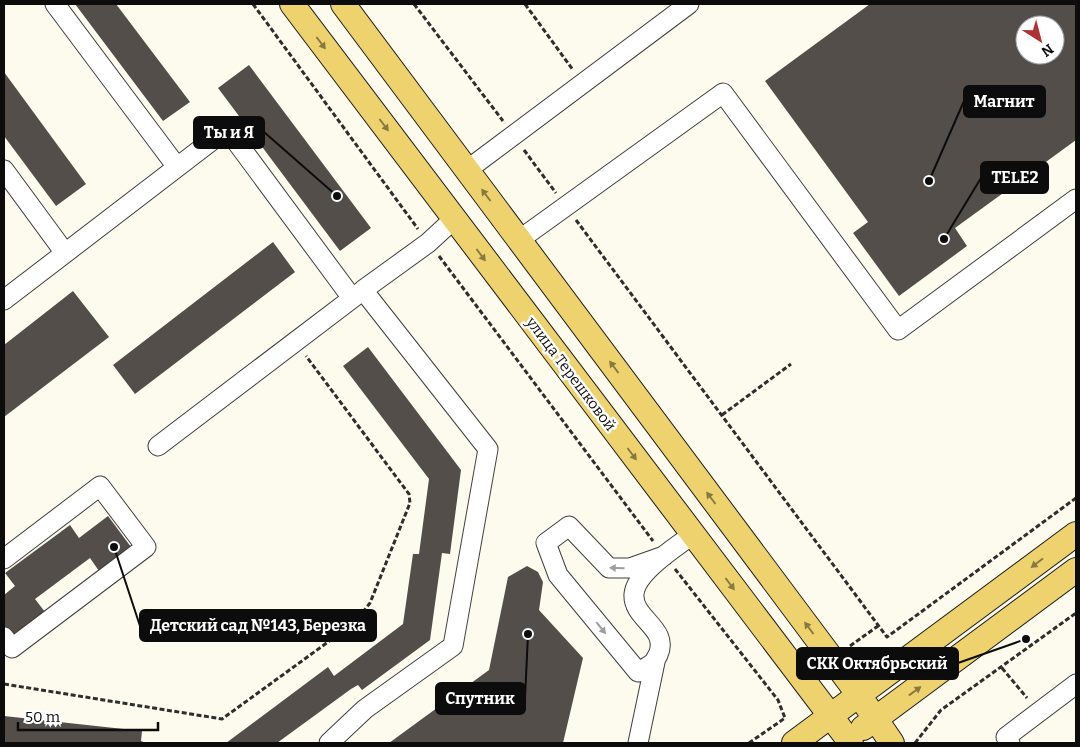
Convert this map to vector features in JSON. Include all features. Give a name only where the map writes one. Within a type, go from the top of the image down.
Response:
[{"type":"main road","name":"улица Терешковой","points":[[292,4],[847,742]]},
{"type":"main road","points":[[343,4],[859,695],[892,743]]},
{"type":"main road","points":[[794,743],[1076,534]]},
{"type":"main road","points":[[847,742],[875,719],[1076,570]]},
{"type":"lane","points":[[55,4],[177,167]]},
{"type":"lane","points":[[467,170],[689,4]]},
{"type":"lane","points":[[519,240],[723,93],[898,330],[1076,199]]},
{"type":"lane","points":[[4,300],[227,129],[358,294],[488,450],[453,646],[365,709],[329,743]]},
{"type":"lane","points":[[4,170],[65,253]]},
{"type":"lane","points":[[158,446],[428,242],[454,219]]},
{"type":"lane","points":[[4,559],[100,486],[146,547],[12,648],[4,637]]},
{"type":"lane","points":[[655,662],[638,672],[558,575],[546,543],[570,526],[609,568],[630,568],[664,556]]},
{"type":"lane","points":[[638,743],[655,662],[661,648],[659,636],[638,609],[634,595],[640,580],[664,556],[692,535]]},
{"type":"lane","points":[[1010,743],[1006,737],[1076,684]]},
{"type":"path","points":[[253,4],[428,242],[664,556],[778,700],[785,718],[749,743]]},
{"type":"path","points":[[414,4],[514,135],[887,637],[1076,498]]},
{"type":"path","points":[[524,4],[583,83]]},
{"type":"path","points":[[4,684],[222,718],[328,642],[363,612],[370,603],[410,503],[409,494],[295,342]]},
{"type":"path","points":[[722,415],[791,364]]},
{"type":"path","points":[[915,743],[941,710],[1076,613]]},
{"type":"path","points":[[850,646],[879,626]]},
{"type":"path","points":[[1002,668],[1039,712]]},
{"type":"building","points":[[75,4],[116,4],[190,102],[163,121]]},
{"type":"building","points":[[870,4],[1076,4],[1076,140],[955,228],[967,246],[899,296],[853,233],[868,222],[765,81]]},
{"type":"building","points":[[249,65],[371,228],[340,251],[218,88]]},
{"type":"building","points":[[4,72],[86,184],[56,206],[4,136]]},
{"type":"building","points":[[273,242],[295,272],[135,394],[113,365]]},
{"type":"building","points":[[73,291],[109,337],[4,417],[4,345]]},
{"type":"building","points":[[368,347],[461,470],[450,554],[442,553],[430,640],[362,690],[358,685],[351,689],[277,743],[226,743],[328,667],[334,676],[403,624],[413,554],[419,554],[429,479],[343,366]]},
{"type":"building","points":[[108,516],[131,547],[99,571],[90,558],[35,599],[45,612],[11,638],[4,628],[4,595],[15,586],[5,573],[70,525],[79,538]]},
{"type":"building","points":[[527,566],[538,572],[543,582],[539,610],[583,658],[563,743],[389,743],[489,670],[508,577]]},
{"type":"building","points":[[4,716],[142,731],[141,741],[146,743],[4,743]]},
{"type":"place","name":"Магнит","points":[[929,181]]},
{"type":"place","name":"Ты и Я","points":[[337,196]]},
{"type":"place","name":"TELE2","points":[[944,239]]},
{"type":"place","name":"Детский сад №143, Березка","points":[[114,547]]},
{"type":"place","name":"Спутник","points":[[528,634]]},
{"type":"place","name":"СКК Октябрьский","points":[[1026,639]]}]
